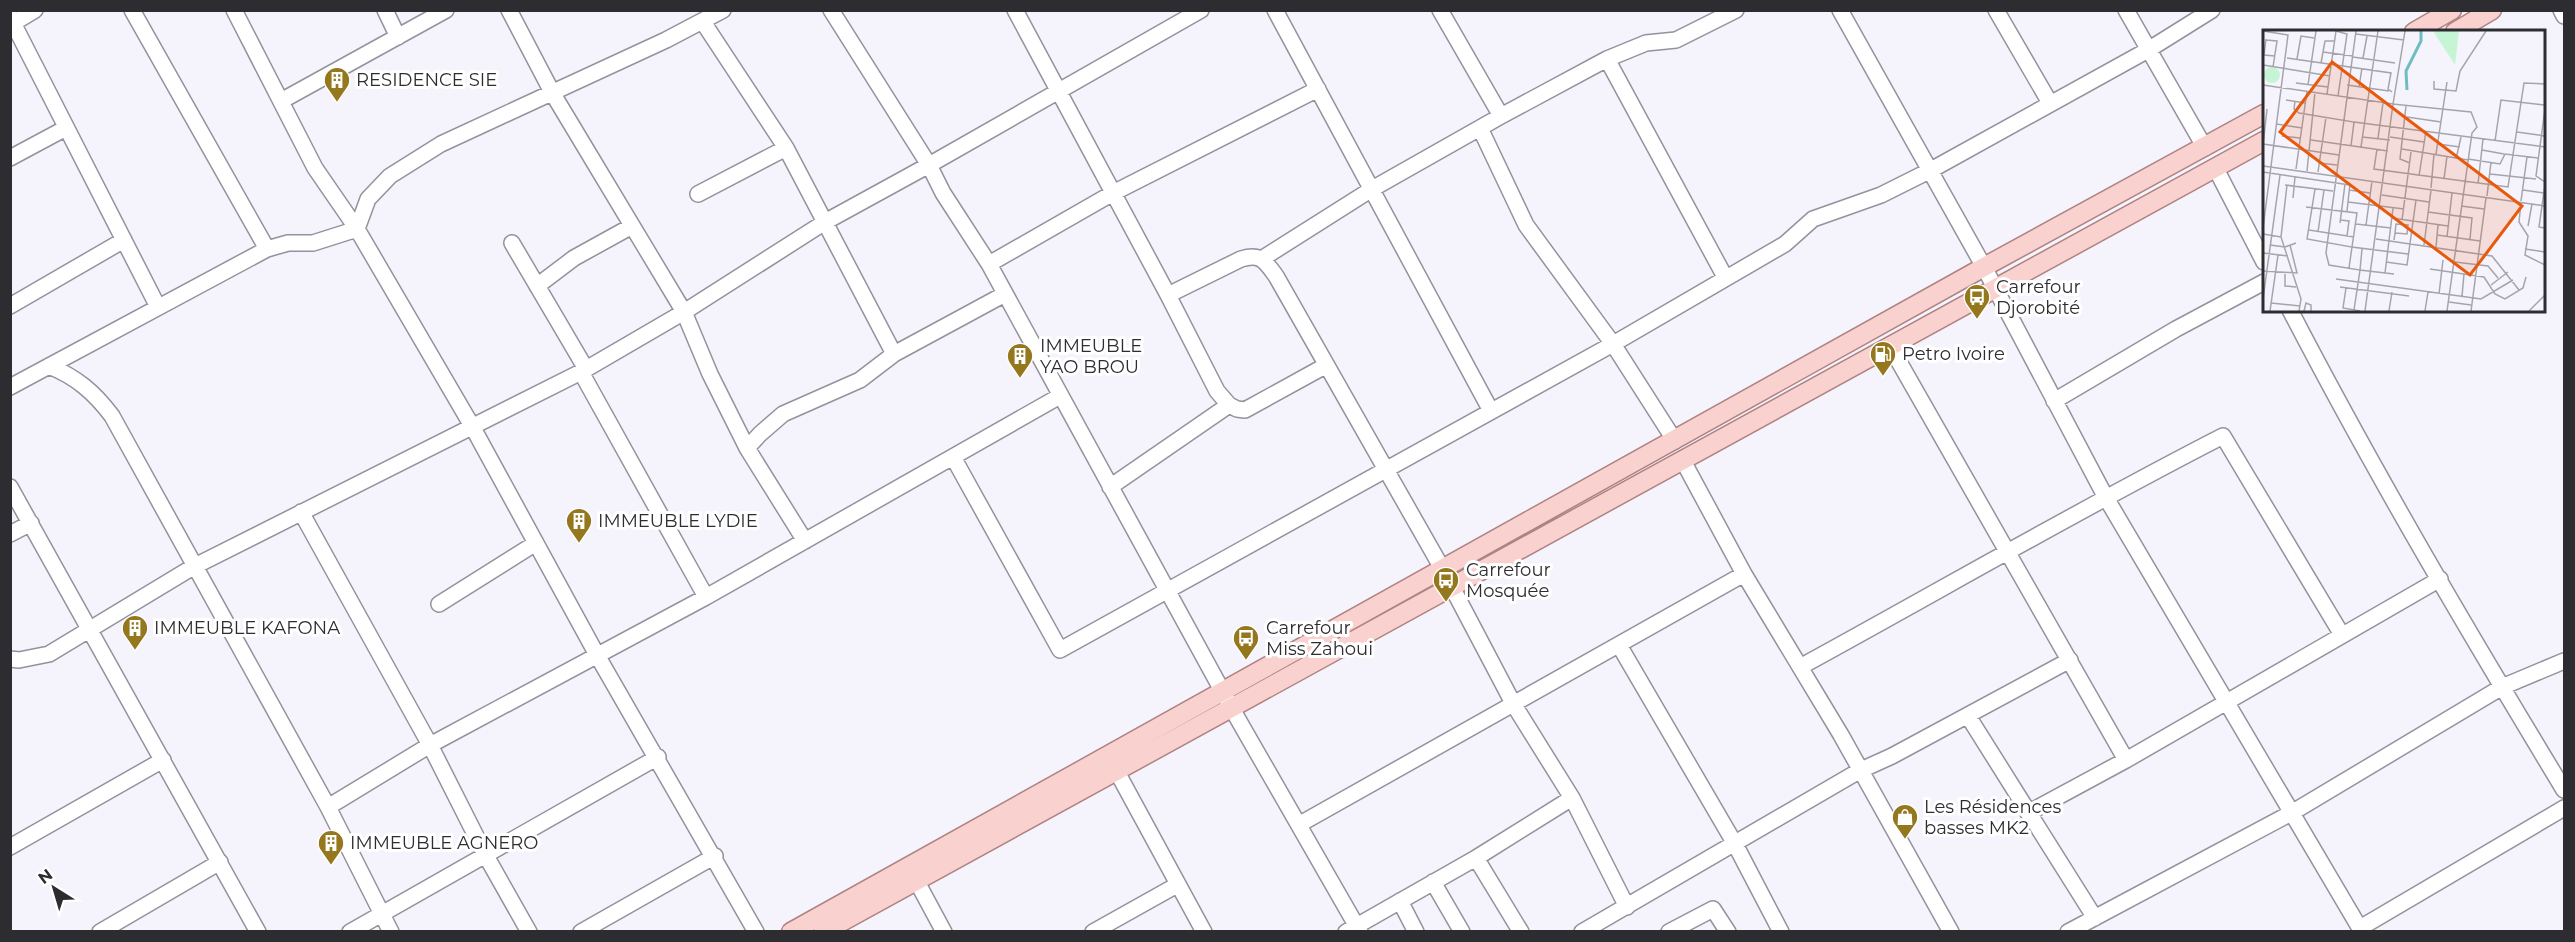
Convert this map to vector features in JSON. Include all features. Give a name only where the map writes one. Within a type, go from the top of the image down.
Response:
[{"type":"main road","points":[[2417,30],[2452,10]]},
{"type":"main road","points":[[2458,30],[2492,10]]},
{"type":"main road","points":[[1447,578],[1675,441],[1984,267],[2263,115]]},
{"type":"main road","points":[[791,932],[1227,699],[1447,578],[1682,459],[2263,142]]},
{"type":"main road","points":[[823,932],[1116,770],[1227,699]]},
{"type":"street","points":[[35,10],[12,22],[158,307]]},
{"type":"street","points":[[132,10],[267,249]]},
{"type":"street","points":[[234,10],[315,168],[357,229],[472,426],[597,655],[715,856],[756,932]]},
{"type":"street","points":[[385,10],[398,37]]},
{"type":"street","points":[[281,101],[446,10]]},
{"type":"street","points":[[509,10],[553,94],[684,312],[710,374],[747,448],[805,541]]},
{"type":"street","points":[[357,229],[368,199],[390,176],[441,144],[553,94],[703,22],[723,10]]},
{"type":"street","points":[[831,10],[929,165],[942,193],[989,264],[1167,591],[1299,824],[1354,930],[1572,798]]},
{"type":"street","points":[[1015,10],[1168,295],[1216,391],[1229,405],[1245,410],[1325,366]]},
{"type":"street","points":[[10,659],[19,660],[49,654],[193,567],[584,371],[684,312],[825,222],[1201,10]]},
{"type":"street","points":[[1275,10],[1491,411]]},
{"type":"street","points":[[1458,10],[1442,14],[1501,116]]},
{"type":"street","points":[[1704,10],[1706,27]]},
{"type":"street","points":[[1263,258],[1372,189],[1607,58],[1646,43],[1676,40],[1736,10]]},
{"type":"street","points":[[1840,10],[1984,267],[2105,496],[2361,930],[2565,808]]},
{"type":"street","points":[[1996,10],[2050,103]]},
{"type":"street","points":[[2126,10],[2205,148]]},
{"type":"street","points":[[953,457],[1060,650],[1613,344],[1785,244],[1814,219],[1881,195],[1931,170],[2148,50],[2212,10]]},
{"type":"street","points":[[2561,10],[2565,16]]},
{"type":"street","points":[[703,22],[786,148],[894,354]]},
{"type":"street","points":[[1607,58],[1725,277]]},
{"type":"street","points":[[989,264],[1113,193],[1318,89]]},
{"type":"street","points":[[10,158],[66,128]]},
{"type":"street","points":[[1480,128],[1526,225],[1613,344],[1675,441]]},
{"type":"street","points":[[698,194],[786,148]]},
{"type":"street","points":[[2216,169],[2263,258]]},
{"type":"street","points":[[537,286],[574,258],[632,226]]},
{"type":"street","points":[[10,387],[267,249],[288,243],[313,243],[357,229]]},
{"type":"street","points":[[10,306],[124,240]]},
{"type":"street","points":[[512,243],[706,597]]},
{"type":"street","points":[[1168,295],[1241,259],[1254,255],[1263,258],[1447,578],[1514,705],[1572,798],[1627,907]]},
{"type":"street","points":[[2054,401],[2176,329],[2263,283]]},
{"type":"street","points":[[747,448],[783,414],[860,380],[894,354],[1005,294]]},
{"type":"street","points":[[2291,312],[2325,378],[2440,579],[2565,790]]},
{"type":"street","points":[[1890,346],[2126,760]]},
{"type":"street","points":[[49,366],[73,376],[112,416],[193,567],[328,807],[391,932]]},
{"type":"street","points":[[328,807],[430,745],[706,597],[1060,396]]},
{"type":"street","points":[[1110,487],[1229,405]]},
{"type":"street","points":[[1800,667],[2008,553],[2105,496],[2223,436],[2342,635]]},
{"type":"street","points":[[1682,459],[1744,574],[1841,735],[1859,771],[1951,932]]},
{"type":"street","points":[[10,487],[92,629],[258,932]]},
{"type":"street","points":[[301,512],[430,745],[485,855],[529,932]]},
{"type":"street","points":[[10,534],[31,523]]},
{"type":"street","points":[[439,604],[537,543]]},
{"type":"street","points":[[1299,824],[1744,574]]},
{"type":"street","points":[[2028,813],[2126,760],[2440,579]]},
{"type":"street","points":[[1619,645],[1735,844],[1781,932]]},
{"type":"street","points":[[1582,932],[1859,771],[1892,756],[2070,660]]},
{"type":"street","points":[[2068,932],[2293,812],[2502,687],[2565,662]]},
{"type":"street","points":[[1968,716],[2095,918]]},
{"type":"street","points":[[350,932],[658,758]]},
{"type":"street","points":[[10,847],[163,760]]},
{"type":"street","points":[[1116,770],[1204,932]]},
{"type":"street","points":[[580,932],[715,856]]},
{"type":"street","points":[[1476,858],[1521,932]]},
{"type":"street","points":[[100,932],[220,862]]},
{"type":"street","points":[[916,880],[944,932]]},
{"type":"street","points":[[1433,882],[1462,932]]},
{"type":"street","points":[[1093,932],[1177,885]]},
{"type":"street","points":[[1400,901],[1416,932]]},
{"type":"street","points":[[1669,932],[1713,909],[1728,932]]},
{"type":"place","name":"RESIDENCE SIE","points":[[337,103]]},
{"type":"place","name":"Carrefour Djorobité","points":[[1977,320]]},
{"type":"place","name":"Petro Ivoire","points":[[1883,377]]},
{"type":"place","name":"IMMEUBLE YAO BROU","points":[[1020,379]]},
{"type":"place","name":"IMMEUBLE LYDIE","points":[[579,544]]},
{"type":"place","name":"Carrefour Mosquée","points":[[1446,603]]},
{"type":"place","name":"IMMEUBLE KAFONA","points":[[135,651]]},
{"type":"place","name":"Carrefour Miss Zahoui","points":[[1246,661]]},
{"type":"place","name":"Les Résidences basses MK2","points":[[1905,840]]},
{"type":"place","name":"IMMEUBLE AGNERO","points":[[331,866]]}]
